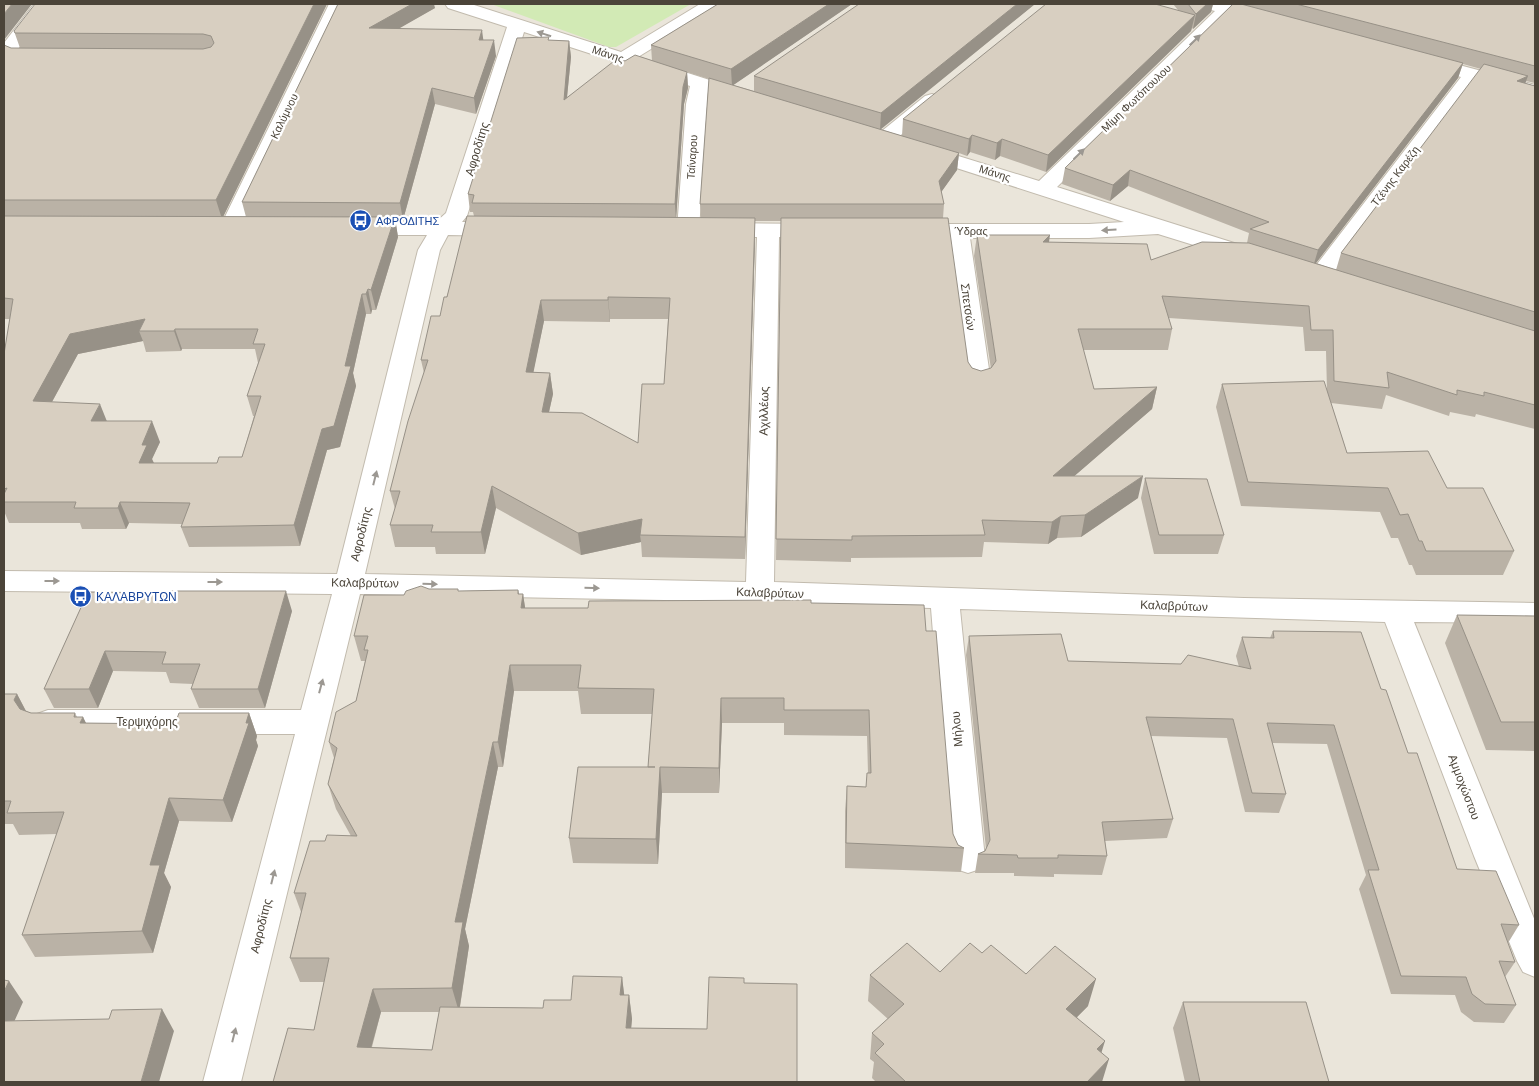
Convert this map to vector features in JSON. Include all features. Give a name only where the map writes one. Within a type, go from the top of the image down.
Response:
[{"type":"street","points":[[43,4],[9,49],[11,55],[18,58],[54,59]]},
{"type":"street","name":"Καλύμνου","points":[[230,229],[338,4]]},
{"type":"street","name":"Μάνης","points":[[454,4],[700,84],[741,89],[762,103]]},
{"type":"street","points":[[622,59],[712,4]]},
{"type":"street","points":[[1208,4],[1284,24]]},
{"type":"street","name":"Μίμη Φωτόπουλου","points":[[1044,188],[1227,9]]},
{"type":"street","name":"Αφροδίτης","points":[[222,1082],[349,582],[429,250],[441,229],[456,216],[517,25]]},
{"type":"street","points":[[1406,57],[1535,91]]},
{"type":"street","name":"Τζένης Καρέζη","points":[[1319,277],[1472,75]]},
{"type":"street","name":"Ταίναρου","points":[[700,84],[678,230],[768,231]]},
{"type":"street","points":[[884,139],[944,90]]},
{"type":"street","name":"Μάνης","points":[[866,134],[1044,188],[1158,227],[1262,259]]},
{"type":"street","name":"Ύδρας","points":[[888,231],[1089,231],[1158,227]]},
{"type":"street","points":[[343,228],[520,230]]},
{"type":"street","points":[[768,231],[838,231]]},
{"type":"street","name":"Αχιλλέως","points":[[760,592],[768,231]]},
{"type":"street","name":"Σπετσών","points":[[958,231],[978,384]]},
{"type":"street","name":"Καλαβρύτων","points":[[4,581],[349,582],[760,592],[945,600],[1396,613],[1535,613]]},
{"type":"street","name":"Μήλου","points":[[945,600],[968,859]]},
{"type":"street","name":"Αμμοχώστου","points":[[1396,613],[1488,848],[1535,961]]},
{"type":"street","name":"Τερψιχόρης","points":[[43,722],[312,722]]},
{"type":"shaded area","points":[[4,4],[1535,4],[1535,1082],[4,1082]]},
{"type":"green space","points":[[491,4],[691,4],[616,47],[609,47]]},
{"type":"building","points":[[4,4],[12,4],[4,14]]},
{"type":"building","points":[[35,4],[314,4],[216,200],[4,200],[4,45],[11,48],[203,49],[211,47],[214,43],[211,36],[203,34],[15,33],[14,31]]},
{"type":"building","points":[[338,4],[412,4],[369,28],[482,30],[479,40],[494,40],[474,98],[432,88],[400,203],[242,202]]},
{"type":"building","points":[[718,4],[829,4],[731,69],[651,45]]},
{"type":"building","points":[[859,4],[1017,4],[881,113],[754,76]]},
{"type":"building","points":[[1046,4],[1155,4],[1195,15],[1048,155],[1002,139],[997,143],[972,135],[969,139],[903,119]]},
{"type":"building","points":[[1188,4],[1207,4],[1196,14]]},
{"type":"building","points":[[1233,4],[1241,4],[1463,63],[1318,250],[1250,229],[1269,222],[1130,170],[1113,185],[1065,168]]},
{"type":"building","points":[[1296,4],[1535,4],[1535,66]]},
{"type":"building","points":[[549,37],[548,40],[569,41],[564,100],[618,58],[625,61],[635,55],[687,72],[683,87],[675,204],[472,203],[474,195],[468,194],[517,38]]},
{"type":"building","points":[[1484,64],[1528,76],[1517,81],[1535,86],[1535,312],[1341,253]]},
{"type":"building","points":[[709,78],[959,153],[939,181],[944,204],[700,204]]},
{"type":"building","points":[[4,216],[395,217],[371,290],[368,289],[366,294],[362,294],[345,366],[351,366],[334,426],[322,429],[294,525],[181,527],[190,503],[120,502],[118,508],[74,508],[76,502],[4,502],[4,494],[7,488],[4,489],[4,354],[13,299],[4,298]],"holes":[[[145,319],[139,331],[258,329],[253,344],[265,344],[247,396],[261,396],[242,457],[219,457],[217,463],[139,463],[147,445],[142,445],[152,421],[91,421],[100,404],[33,401],[70,334]]]},
{"type":"building","points":[[467,216],[755,218],[745,537],[640,535],[642,519],[578,533],[492,486],[481,532],[431,532],[433,525],[390,525],[400,491],[390,491],[408,421],[428,360],[421,360],[431,316],[440,316],[444,297],[447,297]],"holes":[[[608,297],[670,298],[664,384],[642,384],[638,443],[582,413],[542,412],[550,373],[526,372],[541,300],[608,300]]]},
{"type":"building","points":[[781,218],[948,218],[968,362],[972,368],[981,371],[991,368],[996,361],[977,235],[1050,235],[1043,242],[1147,244],[1151,260],[1202,242],[1249,243],[1535,331],[1535,405],[1484,392],[1484,396],[1457,390],[1457,395],[1387,372],[1389,388],[1334,381],[1333,330],[1311,330],[1309,306],[1162,296],[1172,329],[1078,329],[1094,389],[1157,387],[1053,476],[1143,476],[1085,515],[1061,516],[1052,522],[982,520],[985,535],[852,536],[852,540],[776,539]]},
{"type":"building","points":[[1324,381],[1347,453],[1428,451],[1447,488],[1483,488],[1514,551],[1426,551],[1422,541],[1419,541],[1408,514],[1400,515],[1388,488],[1248,482],[1222,384]]},
{"type":"building","points":[[1145,478],[1207,479],[1224,535],[1159,535]]},
{"type":"building","points":[[421,586],[429,589],[458,589],[458,591],[518,590],[518,594],[523,594],[521,608],[588,608],[589,601],[811,600],[811,603],[924,605],[926,631],[936,631],[953,834],[958,845],[964,848],[846,843],[847,786],[866,787],[867,773],[871,773],[869,710],[784,710],[784,698],[721,698],[719,768],[660,767],[656,839],[569,838],[578,767],[648,767],[654,689],[578,688],[581,665],[510,665],[498,742],[493,742],[455,922],[463,922],[452,988],[373,989],[357,1047],[432,1050],[440,1007],[543,1008],[544,1000],[571,1000],[573,976],[622,977],[620,995],[629,995],[626,1028],[707,1029],[709,977],[744,978],[744,983],[797,984],[797,1082],[273,1082],[288,1028],[314,1030],[329,958],[290,958],[306,893],[294,893],[310,841],[325,841],[327,835],[357,836],[328,784],[337,748],[329,742],[336,712],[356,701],[368,650],[364,650],[368,636],[354,636],[364,595],[404,595],[406,591]]},
{"type":"building","points":[[170,591],[286,591],[258,689],[191,689],[200,664],[162,664],[166,652],[105,651],[89,689],[44,689],[88,592],[168,593]]},
{"type":"building","points":[[1457,615],[1535,616],[1535,722],[1501,722]]},
{"type":"building","points":[[1273,631],[1361,632],[1381,689],[1386,690],[1408,753],[1417,753],[1457,869],[1496,871],[1519,925],[1501,924],[1515,962],[1499,961],[1516,1005],[1485,1004],[1472,994],[1466,977],[1401,976],[1368,870],[1379,870],[1334,725],[1267,723],[1286,794],[1252,793],[1233,719],[1146,717],[1173,819],[1102,822],[1107,856],[1058,855],[1058,858],[1018,858],[1017,855],[978,854],[985,851],[990,840],[969,636],[1061,634],[1068,661],[1181,664],[1188,655],[1251,669],[1242,637],[1274,638]]},
{"type":"building","points":[[4,694],[17,694],[14,700],[20,709],[31,713],[75,713],[74,717],[83,717],[80,723],[175,724],[179,713],[249,713],[246,723],[249,723],[223,800],[169,798],[150,865],[160,865],[142,931],[22,935],[64,812],[7,813],[11,801],[4,801]]},
{"type":"building","points":[[907,943],[940,972],[970,943],[982,953],[991,945],[1026,974],[1055,946],[1096,979],[1066,1009],[1105,1041],[1097,1049],[1109,1059],[1087,1082],[906,1082],[875,1053],[884,1044],[872,1033],[904,1004],[870,975]]},
{"type":"building","points":[[4,980],[9,981],[4,992]]},
{"type":"building","points":[[1183,1002],[1306,1002],[1329,1082],[1200,1082]]},
{"type":"building","points":[[162,1009],[141,1082],[4,1082],[4,1021],[109,1019],[112,1010]]},
{"type":"place","name":"ΑΦΡΟΔΙΤΗΣ","points":[[360,221]]},
{"type":"place","name":"ΚΑΛΑΒΡΥΤΩΝ","points":[[80,597]]}]
